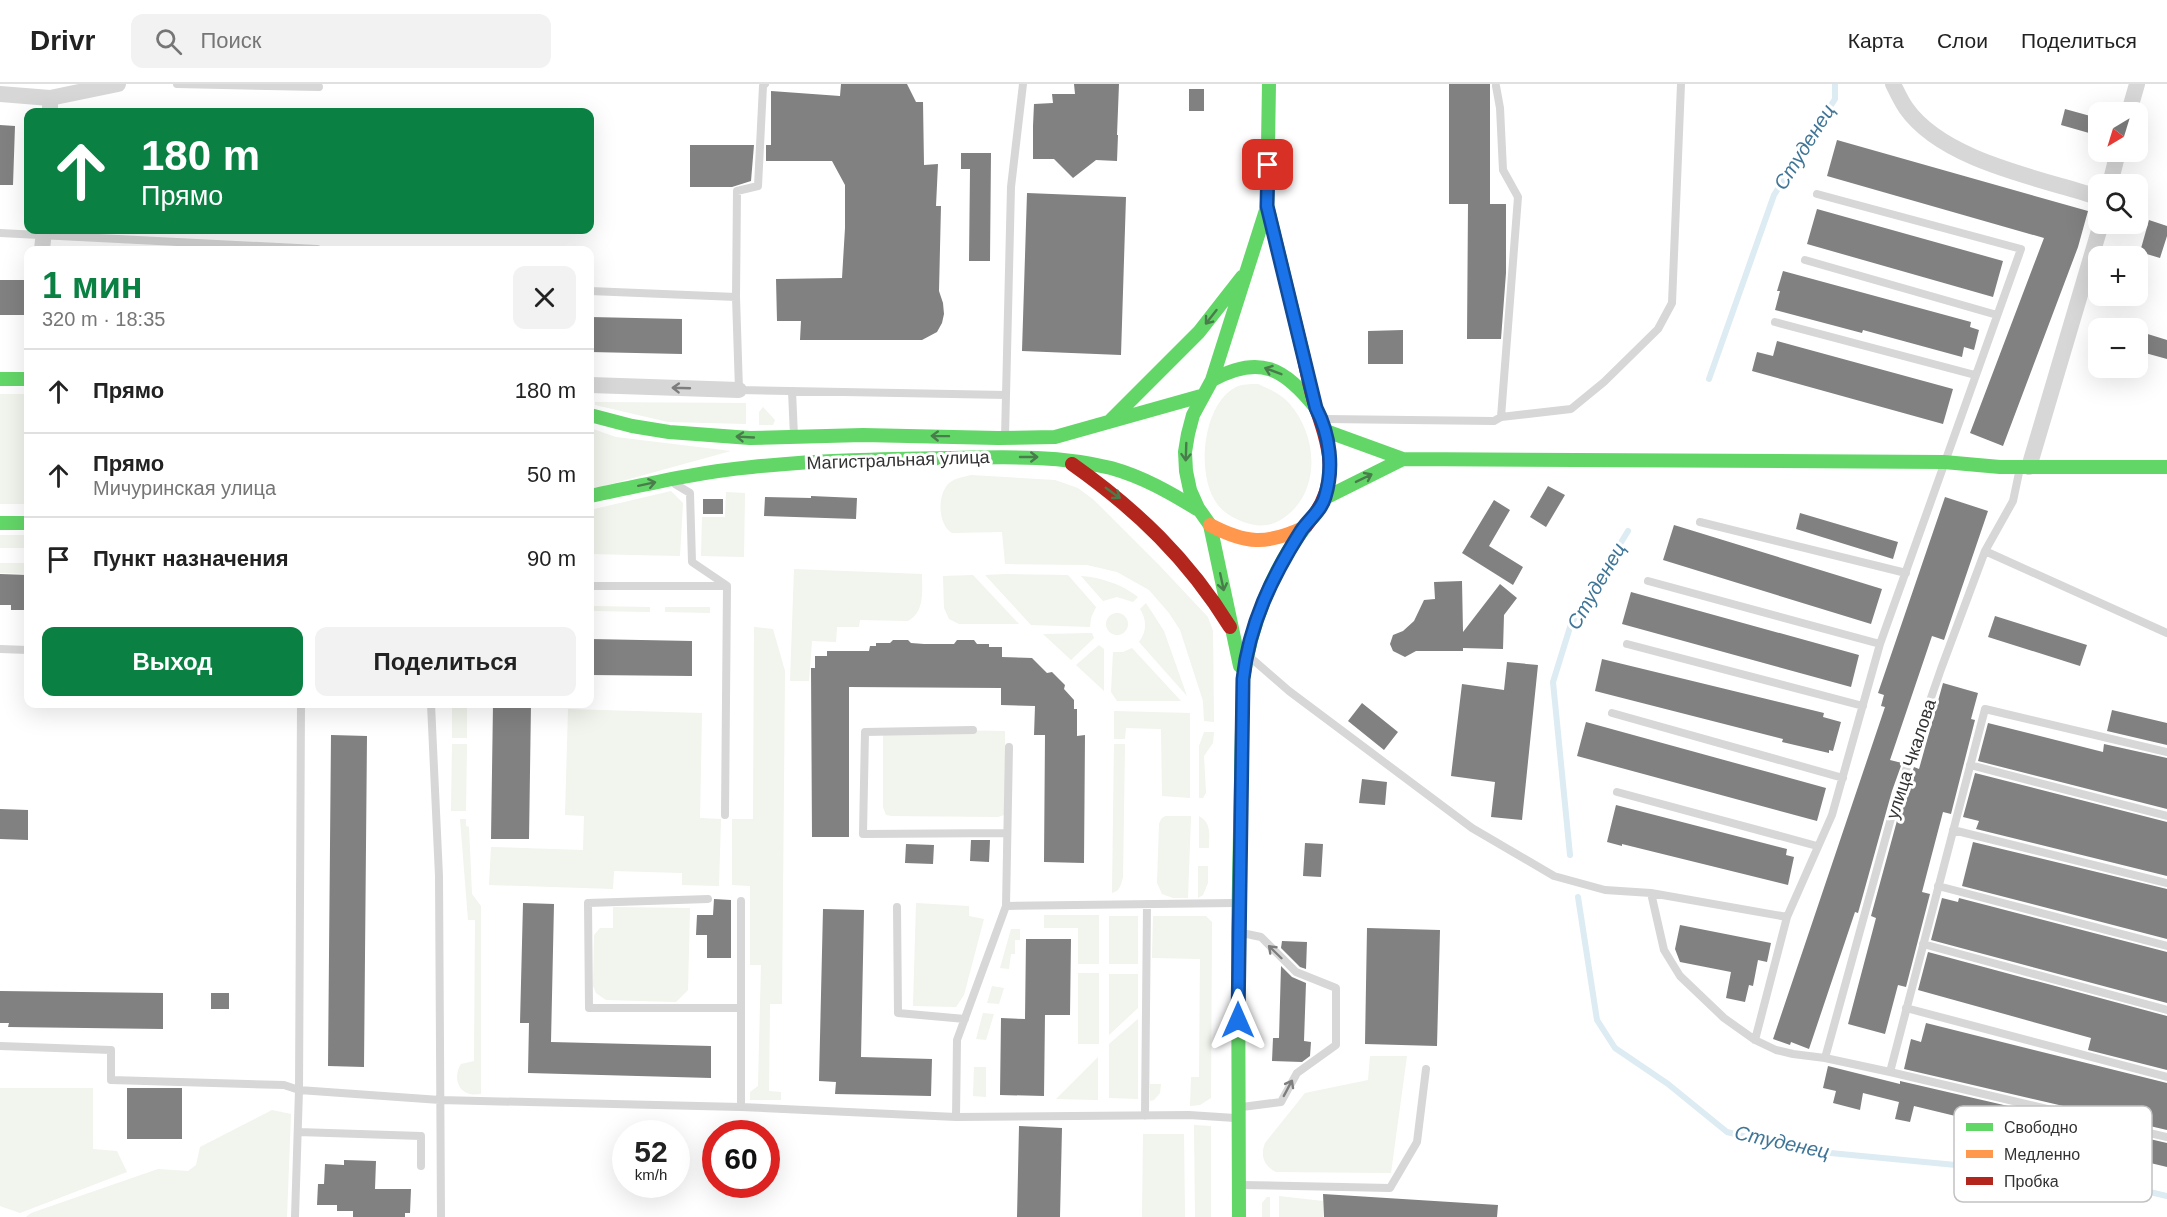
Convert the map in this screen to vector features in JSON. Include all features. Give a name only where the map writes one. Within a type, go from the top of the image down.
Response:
[{"type":"main road","points":[[1239,1217],[1238,932],[1243,679],[1246,653],[1256,617],[1276,573],[1303,528],[1319,510],[1325,498],[1331,460],[1267,206],[1269,84]]},
{"type":"main road","points":[[1267,206],[1212,380],[1201,396],[1192,416],[1187,442],[1186,466],[1189,487],[1197,509],[1210,525],[1226,534],[1243,541],[1265,543],[1284,538],[1303,528]]},
{"type":"main road","points":[[1108,423],[1199,332],[1247,271]]},
{"type":"main road","points":[[1212,380],[1227,370],[1243,366],[1256,365],[1269,368],[1285,376],[1302,389],[1321,419],[1403,459],[1944,462],[2025,467],[2167,467]]},
{"type":"main road","points":[[0,379],[24,379]]},
{"type":"main road","name":"Магистральная улица","points":[[594,416],[632,426],[669,432],[750,438],[863,435],[1055,437],[1201,396]]},
{"type":"main road","points":[[999,457],[1002,438]]},
{"type":"main road","name":"Магистральная улица","points":[[594,495],[750,467],[865,459],[999,457],[1065,459],[1124,471],[1156,484],[1197,509]]},
{"type":"main road","points":[[1065,459],[1119,498],[1167,542],[1200,581],[1232,630]]},
{"type":"main road","points":[[1325,498],[1403,459]]},
{"type":"main road","points":[[0,523],[24,523]]},
{"type":"main road","points":[[1210,525],[1243,679]]},
{"type":"street","points":[[0,94],[50,105],[118,84]]},
{"type":"street","points":[[1893,84],[1906,109],[1925,128],[1953,147],[1979,161],[2088,194]]},
{"type":"street","points":[[2132,102],[2137,84]]},
{"type":"street","name":"улица Чкалова","points":[[2025,467],[2098,234]]},
{"type":"street","points":[[594,385],[739,390]]},
{"type":"lane","points":[[177,84],[319,87]]},
{"type":"lane","points":[[765,84],[763,86],[758,186],[736,191],[739,390],[1006,395]]},
{"type":"lane","points":[[1002,438],[1006,395],[1011,187],[1023,84]]},
{"type":"lane","points":[[1321,419],[1494,421],[1501,417],[1571,409],[1604,382],[1658,329],[1672,303],[1681,84]]},
{"type":"lane","points":[[1496,86],[1500,108],[1503,170],[1518,197],[1501,417]]},
{"type":"lane","points":[[1755,1040],[1787,917],[1832,815],[1880,644],[2021,249],[1817,194]]},
{"type":"lane","points":[[0,233],[43,238],[242,246]]},
{"type":"lane","points":[[1805,260],[1997,315]]},
{"type":"lane","points":[[594,291],[736,297]]},
{"type":"lane","points":[[1775,322],[1975,375]]},
{"type":"lane","points":[[792,391],[794,437]]},
{"type":"lane","name":"улица Чкалова","points":[[1825,1058],[1898,793],[1985,551],[2013,501],[2025,467]]},
{"type":"lane","points":[[668,480],[690,493],[692,562],[727,586]]},
{"type":"lane","points":[[1700,522],[1906,573]]},
{"type":"lane","points":[[1985,551],[2167,633]]},
{"type":"lane","points":[[1648,581],[1880,644]]},
{"type":"lane","points":[[594,586],[727,586]]},
{"type":"lane","points":[[724,815],[727,586]]},
{"type":"lane","points":[[1627,644],[1863,706]]},
{"type":"lane","points":[[0,650],[24,650]]},
{"type":"lane","points":[[1246,653],[1289,691],[1472,828],[1554,876],[1605,890],[1651,893],[1787,917]]},
{"type":"lane","points":[[296,1217],[302,708]]},
{"type":"lane","points":[[431,708],[439,876],[441,1217]]},
{"type":"lane","points":[[1890,1072],[1985,709],[2167,752]]},
{"type":"lane","points":[[1612,713],[1843,778]]},
{"type":"lane","points":[[973,730],[865,732],[863,834],[1008,833]]},
{"type":"lane","points":[[956,1117],[957,1040],[1006,906],[1009,747]]},
{"type":"lane","points":[[1970,765],[2167,816]]},
{"type":"lane","points":[[1617,792],[1817,846]]},
{"type":"lane","points":[[1953,830],[2167,883]]},
{"type":"lane","points":[[1938,886],[2167,946]]},
{"type":"lane","points":[[1651,893],[1664,950],[1680,976],[1724,1018],[1755,1040],[1776,1050],[1890,1072],[2035,1106]]},
{"type":"lane","points":[[708,899],[588,903],[589,1008],[741,1008]]},
{"type":"lane","points":[[741,901],[741,1107]]},
{"type":"lane","points":[[1006,906],[1240,902]]},
{"type":"lane","points":[[1145,1116],[1147,904]]},
{"type":"lane","points":[[897,907],[898,1013],[965,1019]]},
{"type":"lane","points":[[0,1046],[111,1050],[111,1080],[284,1084],[299,1090],[440,1100],[741,1107],[956,1117],[1145,1116],[1239,1112],[1281,1102],[1297,1073],[1336,1045],[1336,988],[1296,972],[1261,937],[1238,932]]},
{"type":"lane","points":[[1923,944],[2167,1010]]},
{"type":"lane","points":[[1906,1008],[2167,1077]]},
{"type":"lane","points":[[1239,1185],[1390,1188],[1417,1142],[1426,1069]]},
{"type":"lane","points":[[298,1132],[421,1136],[422,1166]]},
{"type":"lane","points":[[2152,1133],[2167,1137]]},
{"type":"shaded area","points":[[1258,384],[1282,397],[1298,414],[1309,441],[1311,455],[1309,483],[1295,508],[1277,522],[1261,526],[1237,519],[1217,504],[1209,487],[1205,455],[1206,438],[1216,408],[1236,387]]},
{"type":"shaded area","points":[[0,394],[24,394],[24,504],[0,504]]},
{"type":"shaded area","points":[[595,402],[746,403],[746,424],[668,422],[595,405]]},
{"type":"shaded area","points":[[763,407],[775,420],[773,425],[759,425],[759,412]]},
{"type":"shaded area","points":[[594,429],[616,437],[731,451],[594,487]]},
{"type":"shaded area","points":[[971,475],[1055,480],[1078,488],[1094,500],[1159,565],[1208,617],[1213,631],[1214,722],[1204,721],[1203,701],[1180,630],[1149,590],[1117,572],[1087,565],[1005,564],[1002,532],[952,533],[947,529],[941,510],[944,489],[953,480]]},
{"type":"shaded area","points":[[671,491],[683,503],[680,556],[594,554],[594,509]]},
{"type":"shaded area","points":[[726,492],[745,493],[744,557],[701,556],[702,517],[725,517]]},
{"type":"shaded area","points":[[0,535],[24,535],[24,548],[0,548]]},
{"type":"shaded area","points":[[0,563],[24,563],[24,574],[0,573]]},
{"type":"shaded area","points":[[794,569],[922,574],[920,607],[908,621],[860,620],[859,627],[837,627],[836,642],[812,641],[809,681],[790,681]]},
{"type":"shaded area","points":[[973,575],[1019,624],[959,624],[949,619],[944,608],[943,576]]},
{"type":"shaded area","points":[[985,575],[1068,575],[1096,607],[1090,627],[1031,625]]},
{"type":"shaded area","points":[[1081,576],[1111,582],[1138,597],[1133,602],[1117,597],[1103,601]]},
{"type":"shaded area","points":[[1146,603],[1164,631],[1187,696],[1139,642],[1144,634],[1145,626],[1140,609]]},
{"type":"shaded area","points":[[594,606],[650,607],[650,612],[594,611]]},
{"type":"shaded area","points":[[665,607],[710,607],[710,613],[665,612]]},
{"type":"shaded area","points":[[1117,613],[1125,616],[1128,624],[1125,632],[1117,635],[1109,632],[1106,624],[1109,616]]},
{"type":"shaded area","points":[[754,627],[773,629],[785,671],[782,1004],[770,1004],[769,1091],[781,1092],[781,1100],[750,1100],[750,1092],[758,1086],[761,965],[750,965],[750,886],[732,885],[732,819],[753,819]]},
{"type":"shaded area","points":[[1092,633],[1094,638],[1071,660],[1043,634]]},
{"type":"shaded area","points":[[1099,645],[1104,649],[1104,691],[1076,665]]},
{"type":"shaded area","points":[[1132,648],[1181,701],[1117,701],[1111,692],[1113,652],[1123,652]]},
{"type":"shaded area","points":[[452,708],[467,708],[467,738],[452,738]]},
{"type":"shaded area","points":[[568,709],[702,713],[700,818],[721,819],[719,886],[682,885],[682,873],[614,871],[613,889],[489,885],[491,847],[583,850],[584,816],[565,815]]},
{"type":"shaded area","points":[[1114,711],[1190,713],[1190,798],[1162,796],[1161,729],[1126,728],[1125,739],[1114,739]]},
{"type":"shaded area","points":[[892,729],[1005,731],[1006,809],[1004,815],[998,817],[886,815],[883,807],[883,734]]},
{"type":"shaded area","points":[[1204,732],[1214,732],[1213,743],[1204,756],[1206,793],[1203,798],[1199,798],[1199,746]]},
{"type":"shaded area","points":[[452,744],[467,744],[466,811],[451,811]]},
{"type":"shaded area","points":[[1114,744],[1125,744],[1123,877],[1121,885],[1112,893]]},
{"type":"shaded area","points":[[1165,816],[1191,816],[1188,898],[1173,898],[1162,894],[1157,883],[1159,824]]},
{"type":"shaded area","points":[[1199,816],[1208,826],[1209,848],[1199,848]]},
{"type":"shaded area","points":[[460,819],[466,819],[466,826],[469,827],[472,894],[481,906],[481,1094],[465,1092],[459,1086],[457,1077],[461,1064],[474,1061],[475,920],[468,920]]},
{"type":"shaded area","points":[[1198,866],[1208,866],[1208,883],[1203,895],[1198,898]]},
{"type":"shaded area","points":[[916,903],[969,906],[969,916],[984,919],[964,995],[956,1007],[913,1006]]},
{"type":"shaded area","points":[[613,907],[690,908],[688,990],[676,1002],[606,1000],[596,993],[593,986],[594,935],[600,928],[613,928]]},
{"type":"shaded area","points":[[1044,915],[1099,915],[1099,964],[1078,964],[1078,928],[1044,928]]},
{"type":"shaded area","points":[[1109,916],[1138,916],[1138,964],[1109,964]]},
{"type":"shaded area","points":[[1153,916],[1206,916],[1212,922],[1211,1098],[1200,1105],[1190,1106],[1191,1077],[1199,1077],[1200,959],[1152,958]]},
{"type":"shaded area","points":[[1011,929],[1020,929],[1020,940],[1015,940],[1015,954],[1011,954],[1009,969],[1000,968]]},
{"type":"shaded area","points":[[1078,973],[1099,973],[1099,1044],[1078,1044]]},
{"type":"shaded area","points":[[1109,974],[1138,974],[1138,1008],[1109,1035]]},
{"type":"shaded area","points":[[992,986],[1004,988],[999,1004],[987,1003]]},
{"type":"shaded area","points":[[983,1013],[994,1014],[986,1040],[976,1039]]},
{"type":"shaded area","points":[[1138,1019],[1138,1099],[1109,1098],[1109,1044]]},
{"type":"shaded area","points":[[1370,1056],[1407,1056],[1391,1173],[1276,1172],[1269,1167],[1263,1156],[1265,1143],[1305,1093],[1368,1080]]},
{"type":"shaded area","points":[[1098,1057],[1098,1100],[1056,1099]]},
{"type":"shaded area","points":[[974,1067],[986,1067],[986,1097],[973,1096]]},
{"type":"shaded area","points":[[1150,1084],[1161,1084],[1160,1093],[1150,1101]]},
{"type":"shaded area","points":[[0,1088],[93,1088],[93,1149],[117,1151],[127,1172],[20,1213],[0,1206]]},
{"type":"shaded area","points":[[272,1110],[291,1114],[287,1217],[26,1217],[31,1213],[158,1169],[188,1171],[196,1165],[200,1147]]},
{"type":"shaded area","points":[[1194,1125],[1211,1126],[1211,1217],[1195,1217]]},
{"type":"shaded area","points":[[1143,1134],[1184,1134],[1185,1217],[1142,1217]]},
{"type":"shaded area","points":[[1279,1196],[1323,1201],[1323,1217],[1279,1217]]},
{"type":"shaded area","points":[[1270,1197],[1270,1217],[1262,1217],[1262,1203]]},
{"type":"building","points":[[841,84],[907,84],[916,102],[923,102],[924,165],[938,164],[936,206],[941,206],[939,291],[944,314],[937,332],[922,340],[800,340],[801,321],[777,321],[776,279],[842,278],[845,185],[832,161],[766,161],[766,145],[771,145],[771,91],[840,96]]},
{"type":"building","points":[[1074,84],[1119,84],[1117,161],[1096,160],[1073,178],[1054,159],[1033,159],[1033,126],[1034,104],[1053,103],[1052,94],[1075,94]]},
{"type":"building","points":[[1449,84],[1490,84],[1490,204],[1506,204],[1506,273],[1501,339],[1467,339],[1468,204],[1449,204]]},
{"type":"building","points":[[1189,89],[1204,89],[1204,111],[1189,111]]},
{"type":"building","points":[[2065,109],[2088,115],[2088,133],[2061,125]]},
{"type":"building","points":[[0,125],[15,126],[13,185],[0,185]]},
{"type":"building","points":[[1837,140],[2088,211],[2078,247],[2003,446],[1970,433],[2044,238],[1827,176]]},
{"type":"building","points":[[690,145],[754,145],[751,181],[732,187],[690,187]]},
{"type":"building","points":[[961,153],[991,153],[990,261],[969,261],[970,169],[961,169]]},
{"type":"building","points":[[1027,193],[1126,197],[1121,355],[1022,351]]},
{"type":"building","points":[[1817,209],[2003,261],[1993,297],[1807,244]]},
{"type":"building","points":[[2149,220],[2167,226],[2167,236],[2160,258],[2148,254],[2148,246],[2142,246],[2145,234],[2148,234]]},
{"type":"building","points":[[1783,271],[1971,322],[1970,327],[1979,330],[1974,350],[1964,347],[1962,357],[1863,330],[1862,333],[1775,310],[1780,291],[1777,291]]},
{"type":"building","points":[[0,280],[24,280],[24,315],[0,315]]},
{"type":"building","points":[[594,317],[682,319],[682,354],[594,352]]},
{"type":"building","points":[[1403,330],[1403,364],[1368,364],[1368,331]]},
{"type":"building","points":[[2148,334],[2167,340],[2167,359],[2148,354]]},
{"type":"building","points":[[1777,341],[1953,389],[1943,424],[1752,371],[1757,352],[1773,356]]},
{"type":"building","points":[[1548,486],[1565,495],[1546,527],[1530,517]]},
{"type":"building","points":[[811,496],[857,498],[856,519],[764,516],[765,497],[811,498]]},
{"type":"building","points":[[1945,497],[1988,511],[1944,640],[1932,636],[1890,760],[1902,763],[1858,913],[1855,912],[1809,1049],[1791,1042],[1790,1045],[1773,1039],[1885,707],[1881,706],[1884,695],[1878,693]]},
{"type":"building","points":[[703,499],[723,499],[723,514],[703,514]]},
{"type":"building","points":[[1494,500],[1510,510],[1489,546],[1523,567],[1513,585],[1462,553]]},
{"type":"building","points":[[1800,513],[1898,542],[1893,559],[1796,529]]},
{"type":"building","points":[[1674,525],[1882,589],[1871,624],[1663,560]]},
{"type":"building","points":[[0,574],[24,575],[24,610],[11,610],[11,605],[0,605]]},
{"type":"building","points":[[1462,581],[1463,632],[1500,584],[1517,598],[1504,615],[1503,649],[1463,648],[1463,651],[1416,651],[1405,657],[1393,651],[1390,644],[1393,635],[1403,631],[1414,621],[1424,600],[1435,599],[1434,582]]},
{"type":"building","points":[[1631,592],[1859,655],[1851,687],[1622,624]]},
{"type":"building","points":[[1995,616],[2087,645],[2080,666],[1988,637]]},
{"type":"building","points":[[594,639],[692,641],[692,676],[594,675]]},
{"type":"building","points":[[893,640],[908,640],[911,643],[924,644],[954,644],[957,640],[974,640],[977,644],[989,644],[989,647],[1002,647],[1002,657],[1032,658],[1047,673],[1052,672],[1065,685],[1064,689],[1074,700],[1074,709],[1077,709],[1077,736],[1085,735],[1084,863],[1044,862],[1045,735],[1034,735],[1035,706],[1001,705],[1001,688],[849,687],[849,837],[812,837],[811,668],[815,668],[815,656],[827,656],[827,651],[869,651],[870,646],[876,646],[876,643],[890,643]]},
{"type":"building","points":[[1602,659],[1824,713],[1823,717],[1841,722],[1833,751],[1829,750],[1829,753],[1782,742],[1783,739],[1595,691]]},
{"type":"building","points":[[1507,662],[1538,665],[1522,820],[1491,817],[1495,782],[1451,776],[1462,684],[1504,690]]},
{"type":"building","points":[[1943,683],[1978,693],[1971,719],[1975,720],[1951,814],[1943,812],[1922,892],[1930,894],[1906,987],[1898,985],[1885,1034],[1848,1024],[1876,918],[1871,916],[1904,795],[1914,767],[1919,769]]},
{"type":"building","points":[[1362,703],[1398,732],[1384,750],[1348,721]]},
{"type":"building","points":[[493,708],[531,708],[529,839],[491,839]]},
{"type":"building","points":[[2112,710],[2167,723],[2167,745],[2107,731]]},
{"type":"building","points":[[1586,722],[1826,788],[1817,821],[1577,756]]},
{"type":"building","points":[[1988,723],[2103,752],[2104,744],[2167,758],[2167,809],[1978,761]]},
{"type":"building","points":[[331,735],[367,736],[364,1067],[328,1066]]},
{"type":"building","points":[[1975,773],[2167,822],[2167,876],[1976,829],[1979,821],[1963,817]]},
{"type":"building","points":[[1362,779],[1387,782],[1385,805],[1359,803]]},
{"type":"building","points":[[1616,805],[1787,849],[1786,855],[1794,857],[1788,885],[1607,842]]},
{"type":"building","points":[[0,809],[28,810],[28,840],[0,839]]},
{"type":"building","points":[[971,840],[990,840],[989,862],[970,861]]},
{"type":"building","points":[[1973,842],[2167,889],[2167,939],[1962,886]]},
{"type":"building","points":[[1305,843],[1323,844],[1321,877],[1303,876]]},
{"type":"building","points":[[906,844],[934,845],[933,864],[905,863]]},
{"type":"building","points":[[1942,898],[1958,902],[1959,898],[2167,952],[2167,1003],[1931,940]]},
{"type":"building","points":[[714,899],[731,900],[731,958],[707,958],[707,935],[696,935],[697,915],[713,915]]},
{"type":"building","points":[[523,903],[554,904],[551,1042],[711,1046],[711,1078],[528,1073],[529,1023],[520,1023]]},
{"type":"building","points":[[823,909],[864,910],[861,1057],[932,1059],[931,1096],[835,1094],[836,1082],[819,1081]]},
{"type":"building","points":[[1680,925],[1771,943],[1767,962],[1758,960],[1753,986],[1749,985],[1745,1002],[1726,998],[1731,972],[1680,962],[1675,949]]},
{"type":"building","points":[[1367,928],[1440,930],[1437,1046],[1365,1044]]},
{"type":"building","points":[[1026,939],[1071,939],[1070,1015],[1045,1015],[1044,1096],[1000,1095],[1001,1018],[1025,1019]]},
{"type":"building","points":[[1282,941],[1307,942],[1306,969],[1300,967],[1281,948]]},
{"type":"building","points":[[1928,952],[2167,1016],[2167,1070],[2088,1050],[2091,1038],[1918,990]]},
{"type":"building","points":[[1281,966],[1292,977],[1306,983],[1304,1041],[1311,1042],[1310,1056],[1302,1062],[1272,1061],[1273,1038],[1279,1038]]},
{"type":"building","points":[[0,991],[163,993],[163,1029],[8,1027],[9,1023],[0,1023]]},
{"type":"building","points":[[211,993],[229,993],[229,1009],[211,1009]]},
{"type":"building","points":[[1926,1023],[2167,1083],[2167,1130],[2152,1127],[2152,1106],[2064,1106],[1904,1069],[1911,1039],[1921,1042]]},
{"type":"building","points":[[1828,1066],[1900,1084],[1900,1081],[2008,1106],[1954,1106],[1954,1116],[1914,1106],[1910,1122],[1895,1119],[1899,1102],[1863,1093],[1860,1110],[1833,1103],[1836,1091],[1823,1088]]},
{"type":"building","points":[[127,1088],[182,1088],[182,1139],[127,1139]]},
{"type":"building","points":[[1019,1126],[1062,1128],[1060,1217],[1017,1217]]},
{"type":"building","points":[[2152,1140],[2167,1143],[2167,1167],[2152,1163]]},
{"type":"building","points":[[344,1160],[376,1161],[375,1189],[411,1189],[410,1213],[405,1213],[405,1217],[353,1217],[353,1211],[337,1211],[337,1205],[317,1205],[318,1184],[324,1184],[325,1164],[344,1165]]},
{"type":"building","points":[[1323,1194],[1498,1205],[1497,1217],[1324,1217]]},
{"type":"waterway","name":"Студенец","points":[[1709,379],[1774,195],[1835,99],[1835,84]]},
{"type":"waterway","name":"Студенец","points":[[1570,855],[1553,682],[1571,624],[1628,531]]},
{"type":"waterway","name":"Студенец","points":[[1578,897],[1597,1020],[1615,1048],[1668,1084],[1727,1132],[1799,1150],[1954,1165]]},
{"type":"waterway","name":"Студенец","points":[[2152,1192],[2167,1196]]},
{"type":"traffic: fast","points":[[1269,84],[1267,205],[1303,354]]},
{"type":"traffic: fast","points":[[1240,666],[1210,525],[1198,508],[1190,490],[1185,452],[1193,415],[1212,380],[1267,207]]},
{"type":"traffic: fast","points":[[1110,421],[1199,332],[1242,277]]},
{"type":"traffic: fast","points":[[1212,380],[1244,368],[1270,369],[1293,383],[1316,408]]},
{"type":"traffic: fast","points":[[0,379],[24,379]]},
{"type":"traffic: fast","points":[[594,416],[632,426],[669,432],[750,438],[863,435],[1055,437],[1201,396]]},
{"type":"traffic: fast","points":[[1326,431],[1403,459],[1944,462],[2000,467],[2167,467]]},
{"type":"traffic: fast","points":[[594,495],[731,469],[827,461],[1012,457],[1071,461],[1111,468],[1156,486],[1197,509]]},
{"type":"traffic: fast","points":[[1325,498],[1403,459]]},
{"type":"traffic: fast","points":[[0,523],[24,523]]},
{"type":"traffic: fast","points":[[1239,1217],[1238,932],[1243,679],[1251,639],[1265,598],[1283,560],[1306,526]]},
{"type":"traffic: slow","points":[[1210,525],[1235,536],[1256,540],[1267,540],[1303,528]]},
{"type":"traffic: jam","points":[[1303,354],[1312,395],[1326,440],[1330,469],[1324,497],[1306,526]]},
{"type":"traffic: jam","points":[[1072,464],[1118,499],[1160,537],[1197,579],[1230,627]]},
{"type":"route","points":[[1238,1020],[1243,679],[1246,653],[1256,617],[1276,573],[1303,528],[1319,510],[1325,498],[1331,460],[1326,431],[1316,408],[1267,206],[1268,165]]}]
